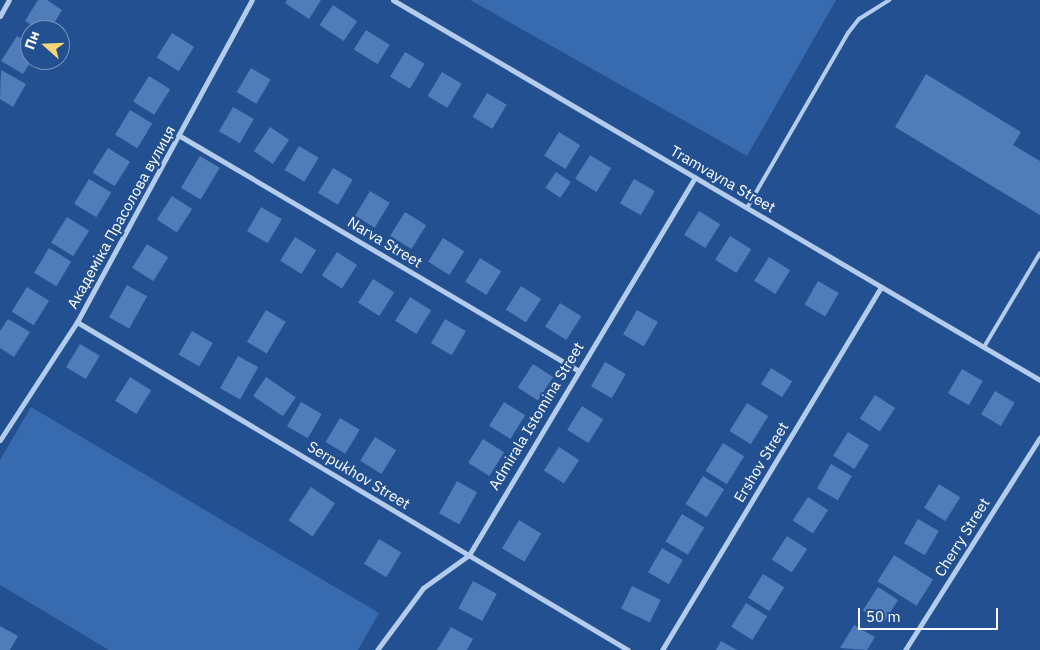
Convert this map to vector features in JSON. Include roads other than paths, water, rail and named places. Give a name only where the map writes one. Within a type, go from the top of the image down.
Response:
[{"type":"street","points":[[0,16],[9,0]]},
{"type":"street","name":"Академіка Прасолова вулиця","points":[[0,440],[77,322],[180,136],[252,0]]},
{"type":"street","name":"Tramvayna Street","points":[[392,0],[1040,380]]},
{"type":"street","name":"Narva Street","points":[[180,136],[577,370]]},
{"type":"street","name":"Admirala Istomina Street","points":[[377,650],[423,588],[469,555],[577,370],[695,177]]},
{"type":"street","name":"Ershov Street","points":[[662,650],[881,287]]},
{"type":"street","name":"Serpukhov Street","points":[[77,322],[628,650]]},
{"type":"street","name":"Cherry Street","points":[[905,650],[1040,437]]},
{"type":"lane","points":[[747,208],[848,33],[859,19],[890,0]]},
{"type":"lane","points":[[984,347],[1040,253]]}]
